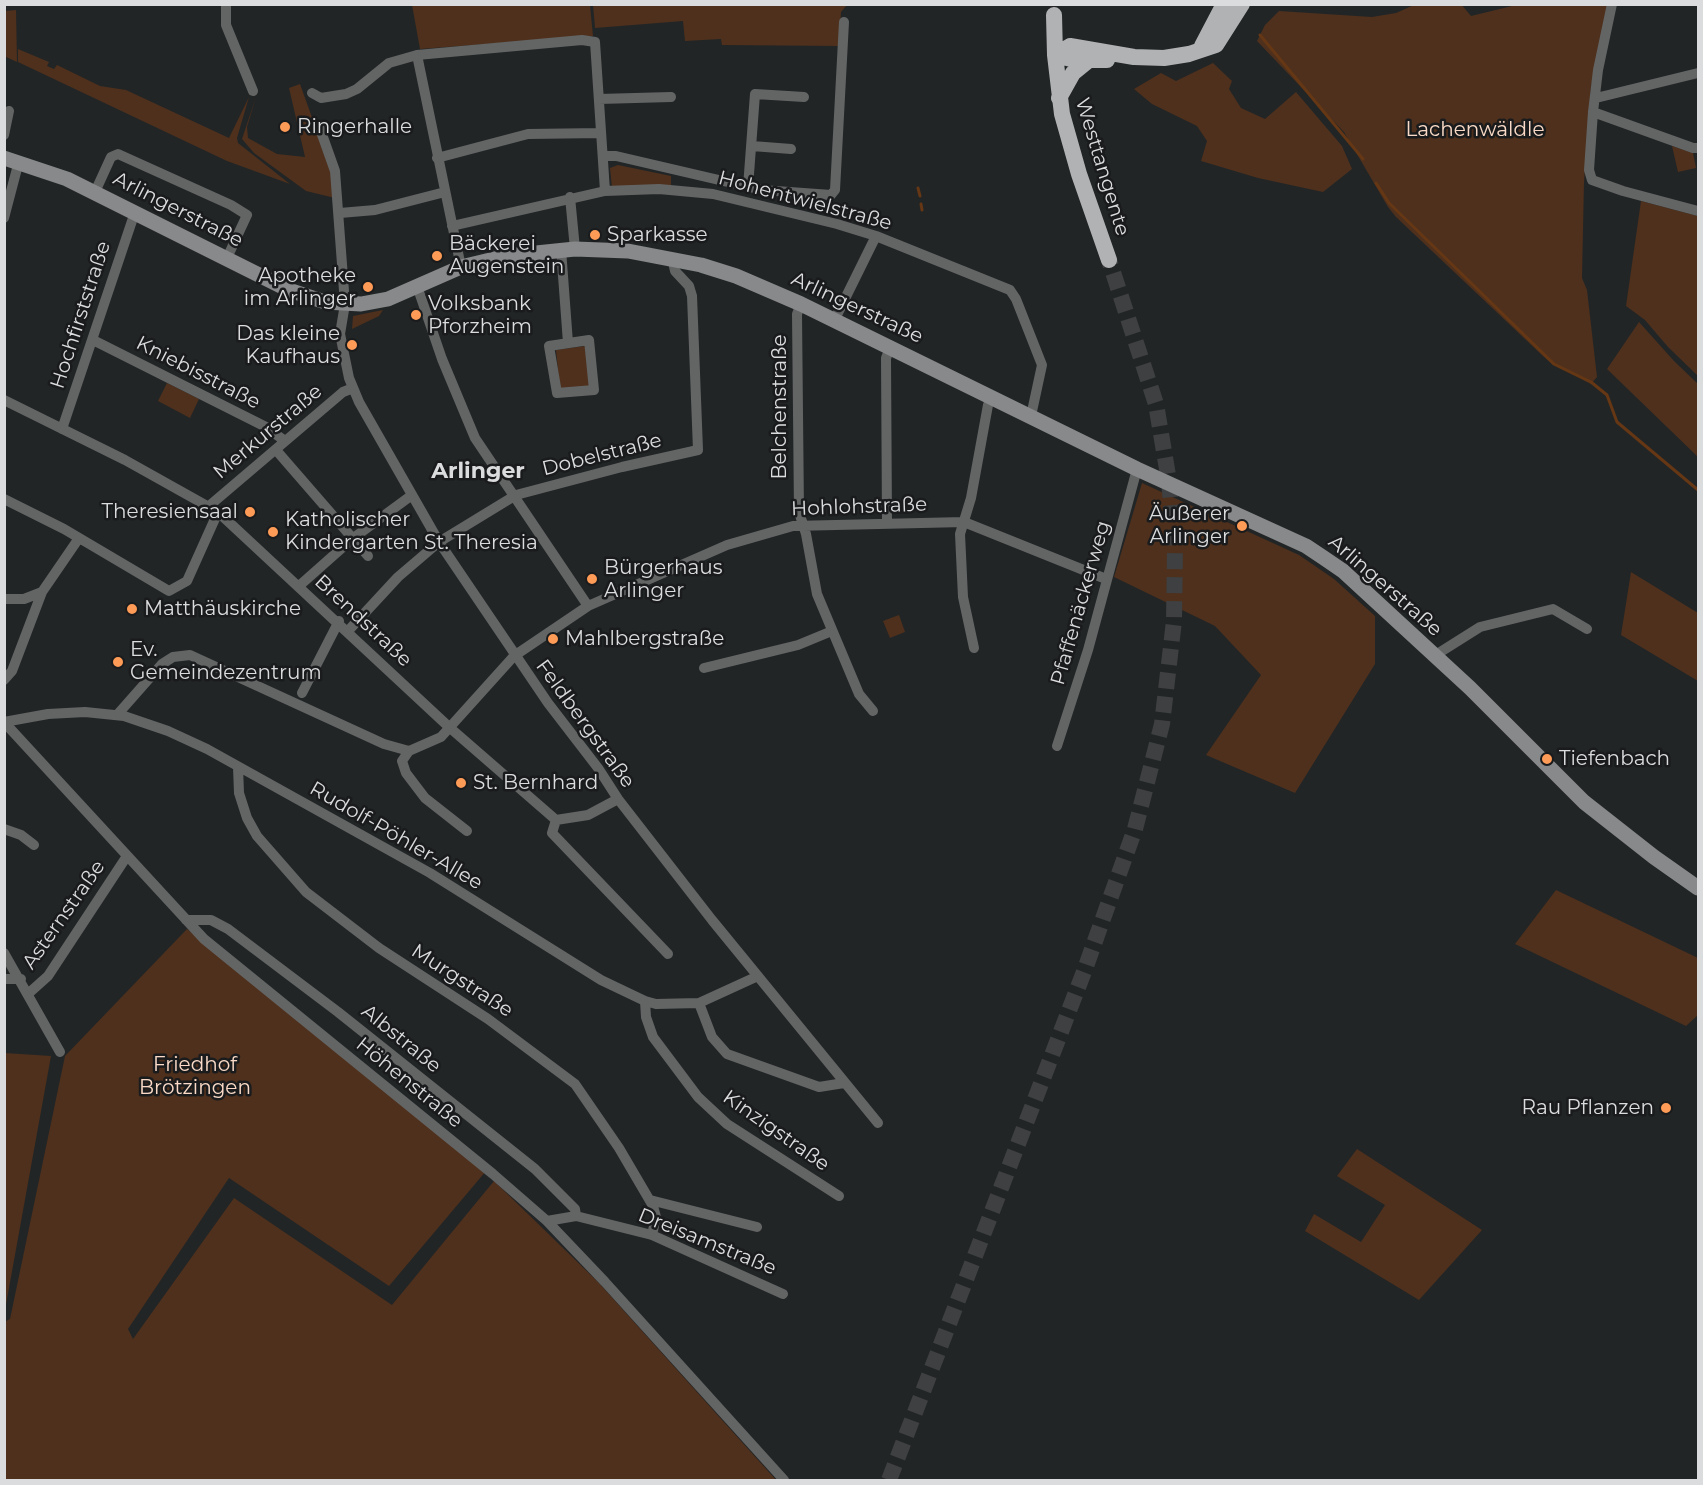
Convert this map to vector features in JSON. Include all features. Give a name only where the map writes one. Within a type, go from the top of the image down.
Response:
[{"type":"highway","points":[[1054,55],[1067,59],[1089,60],[1164,58],[1198,52],[1216,45],[1242,4]]},
{"type":"highway","points":[[1198,52],[1212,33],[1221,8]]},
{"type":"highway","name":"Westtangente","points":[[1054,15],[1054,55],[1059,98],[1072,154],[1109,260]]},
{"type":"highway","points":[[1054,55],[1070,46],[1134,57]]},
{"type":"highway","points":[[1059,98],[1073,73],[1089,60]]},
{"type":"main road","name":"Arlingerstraße","points":[[12,160],[45,170],[95,192],[306,297],[345,304],[388,299],[461,267],[507,256],[568,249],[628,251],[672,258],[736,276],[801,304],[891,346],[1137,469],[1306,546],[1342,571],[1594,810],[1698,888]]},
{"type":"street","points":[[226,4],[226,24],[253,92]]},
{"type":"street","points":[[1612,4],[1598,70],[1593,112],[1589,170],[1592,180],[1698,211]]},
{"type":"street","points":[[604,156],[616,156],[748,187],[831,195],[834,193],[844,22]]},
{"type":"street","points":[[312,93],[321,98],[346,94],[357,89],[389,63],[417,55],[582,40],[595,42],[604,156],[604,190]]},
{"type":"street","points":[[417,55],[461,267]]},
{"type":"street","points":[[1596,98],[1698,73]]},
{"type":"street","points":[[748,187],[755,94],[804,97]]},
{"type":"street","points":[[599,99],[670,97]]},
{"type":"street","points":[[4,135],[9,111]]},
{"type":"street","points":[[1593,112],[1698,148]]},
{"type":"street","name":"Feldbergstraße","points":[[319,126],[335,171],[340,213],[345,304],[340,333],[352,388],[439,542],[514,656],[598,768],[618,800],[878,1123]]},
{"type":"street","points":[[437,158],[528,134],[601,133]]},
{"type":"street","points":[[752,146],[791,149]]},
{"type":"street","points":[[95,192],[114,154],[132,160],[247,215],[226,258]]},
{"type":"street","points":[[4,218],[12,160]]},
{"type":"street","name":"Hohentwielstraße","points":[[452,226],[604,190],[695,191],[837,224],[876,236],[1010,290],[1016,299],[1042,365],[1031,416]]},
{"type":"street","points":[[340,213],[375,210],[445,192]]},
{"type":"street","points":[[568,343],[570,197]]},
{"type":"street","name":"Hochfirststraße","points":[[62,429],[135,212]]},
{"type":"street","points":[[835,319],[876,236]]},
{"type":"street","name":"Dobelstraße","points":[[348,631],[398,577],[439,542],[516,495],[698,450],[692,296],[689,286],[675,271],[672,258]]},
{"type":"street","points":[[417,286],[442,358],[475,438],[516,495],[588,606]]},
{"type":"street","name":"Belchenstraße","points":[[801,304],[797,314],[799,512],[806,534],[818,594],[859,694],[873,711]]},
{"type":"street","name":"Kniebisstraße","points":[[93,340],[266,427],[285,441]]},
{"type":"street","points":[[589,340],[594,390],[556,393],[549,346],[568,343],[589,340]]},
{"type":"street","points":[[887,523],[886,358],[891,346]]},
{"type":"street","name":"Merkurstraße","points":[[213,509],[285,441],[342,392],[352,388]]},
{"type":"street","points":[[974,648],[963,597],[960,534],[988,405],[992,397]]},
{"type":"street","name":"Brendstraße","points":[[4,400],[213,509],[339,621],[449,727],[556,820]]},
{"type":"street","points":[[276,450],[368,556]]},
{"type":"street","name":"Pfaffenäckerweg","points":[[1057,746],[1088,650],[1137,469]]},
{"type":"street","points":[[299,586],[352,539],[412,495]]},
{"type":"street","points":[[4,499],[79,538],[169,591],[187,581],[213,509]]},
{"type":"street","name":"Hohlohstraße","points":[[409,751],[435,741],[514,656],[588,606],[727,545],[777,530],[802,526],[964,522],[1074,569],[1106,579]]},
{"type":"street","points":[[4,680],[22,647],[42,592],[79,538]]},
{"type":"street","points":[[4,599],[24,598],[42,592]]},
{"type":"street","points":[[1434,656],[1480,627],[1554,609],[1587,629]]},
{"type":"street","points":[[302,693],[339,621]]},
{"type":"street","points":[[704,668],[798,645],[832,631]]},
{"type":"street","points":[[117,715],[162,664],[173,657],[190,655],[384,744],[409,751],[402,761],[406,773],[425,798],[467,831]]},
{"type":"street","name":"Rudolf-Pöhler-Allee","points":[[5,722],[48,714],[85,712],[117,715],[168,731],[207,748],[430,873],[602,980],[645,1001],[656,1004],[699,1003],[758,976]]},
{"type":"street","name":"Höhenstraße","points":[[5,722],[212,946],[493,1174],[547,1221],[784,1480]]},
{"type":"street","name":"Murgstraße","points":[[238,767],[239,793],[247,818],[257,836],[306,892],[379,948],[488,1019],[575,1084],[619,1148],[650,1200],[656,1217],[652,1235]]},
{"type":"street","points":[[618,800],[588,815],[556,820],[552,833],[668,954]]},
{"type":"street","points":[[4,829],[21,835],[34,844]]},
{"type":"street","name":"Asternstraße","points":[[29,993],[48,976],[127,856]]},
{"type":"street","name":"Albstraße","points":[[186,920],[211,920],[228,929],[338,1012],[535,1169],[575,1209],[576,1216]]},
{"type":"street","points":[[4,953],[29,993],[60,1052]]},
{"type":"street","points":[[4,979],[21,980]]},
{"type":"street","name":"Kinzigstraße","points":[[645,1001],[646,1017],[653,1037],[698,1097],[727,1124],[838,1196]]},
{"type":"street","points":[[699,1003],[712,1037],[727,1054],[819,1087],[844,1083]]},
{"type":"street","points":[[650,1200],[757,1227]]},
{"type":"street","name":"Dreisamstraße","points":[[547,1221],[576,1216],[652,1235],[783,1294]]},
{"type":"green space","name":"Lachenwäldle","points":[[1461,4],[1471,16],[1516,5],[1610,5],[1591,86],[1584,182],[1582,278],[1587,290],[1597,377],[1591,384],[1553,365],[1396,217],[1344,132],[1257,41],[1265,25],[1279,11],[1372,17],[1396,13],[1414,5]]},
{"type":"green space","points":[[412,5],[590,5],[593,36],[420,49]]},
{"type":"green space","points":[[593,5],[847,5],[841,12],[839,46],[722,45],[721,39],[685,41],[683,21],[595,28]]},
{"type":"green space","points":[[16,10],[17,62],[4,56],[5,11]]},
{"type":"green space","points":[[18,49],[49,62],[47,66],[54,69],[57,65],[100,86],[126,90],[229,138],[249,97],[237,138],[238,143],[290,184],[227,161],[18,62]]},
{"type":"green space","points":[[1213,63],[1232,81],[1229,89],[1241,108],[1265,119],[1296,92],[1342,146],[1352,169],[1323,192],[1258,178],[1201,161],[1207,141],[1197,126],[1152,104],[1134,89],[1161,73],[1176,81]]},
{"type":"green space","points":[[300,84],[332,173],[335,198],[306,191],[254,153],[242,139],[256,97],[247,127],[248,138],[277,154],[305,157],[289,88]]},
{"type":"green space","points":[[1672,146],[1693,153],[1696,168],[1678,172]]},
{"type":"green space","points":[[618,165],[671,176],[671,186],[612,188],[610,168]]},
{"type":"green space","points":[[1641,201],[1698,216],[1698,376],[1668,347],[1645,320],[1626,306]]},
{"type":"green space","points":[[383,310],[379,316],[352,329],[353,316]]},
{"type":"green space","points":[[1639,322],[1698,384],[1698,457],[1607,369]]},
{"type":"green space","points":[[585,346],[590,386],[560,389],[556,350]]},
{"type":"green space","points":[[167,383],[199,399],[190,418],[158,401]]},
{"type":"green space","points":[[1142,483],[1299,555],[1334,579],[1375,616],[1375,664],[1295,793],[1206,755],[1261,675],[1215,626],[1114,577]]},
{"type":"green space","points":[[1631,572],[1698,613],[1698,681],[1621,635]]},
{"type":"green space","points":[[899,615],[905,632],[890,638],[883,621]]},
{"type":"green space","points":[[1556,890],[1698,958],[1698,1015],[1686,1026],[1515,944]]},
{"type":"green space","name":"Friedhof Brötzingen","points":[[187,929],[486,1171],[389,1286],[229,1178],[128,1329],[133,1339],[234,1198],[392,1305],[494,1181],[598,1282],[776,1480],[5,1480],[4,1322],[10,1319],[65,1056]]},
{"type":"green space","points":[[4,1053],[51,1056],[5,1310]]},
{"type":"green space","points":[[1357,1149],[1482,1230],[1419,1300],[1305,1231],[1314,1214],[1361,1242],[1385,1205],[1337,1176]]},
{"type":"waterway","points":[[1260,35],[1363,159]]},
{"type":"waterway","points":[[1376,183],[1389,203],[1554,364],[1591,382],[1607,395],[1617,422],[1698,490]]},
{"type":"waterway","points":[[918,188],[920,196]]},
{"type":"waterway","points":[[921,204],[922,210]]},
{"type":"tunnel","points":[[889,1480],[1085,969],[1135,829],[1162,724],[1174,621],[1175,547],[1169,481],[1156,404],[1109,260]]},
{"type":"place","name":"Ringerhalle","points":[[285,127]]},
{"type":"place","name":"Sparkasse","points":[[595,235]]},
{"type":"place","name":"Bäckerei Augenstein","points":[[437,256]]},
{"type":"place","name":"Apotheke im Arlinger","points":[[368,287]]},
{"type":"place","name":"Volksbank Pforzheim","points":[[416,315]]},
{"type":"place","name":"Das kleine Kaufhaus","points":[[352,345]]},
{"type":"place","name":"Theresiensaal","points":[[250,512]]},
{"type":"place","name":"Äußerer Arlinger","points":[[1242,526]]},
{"type":"place","name":"Katholischer Kindergarten St. Theresia","points":[[273,532]]},
{"type":"place","name":"Bürgerhaus Arlinger","points":[[592,579]]},
{"type":"place","name":"Matthäuskirche","points":[[132,609]]},
{"type":"place","name":"Mahlbergstraße","points":[[553,639]]},
{"type":"place","name":"Ev. Gemeindezentrum","points":[[118,662]]},
{"type":"place","name":"Tiefenbach","points":[[1547,759]]},
{"type":"place","name":"St. Bernhard","points":[[461,783]]},
{"type":"place","name":"Rau Pflanzen","points":[[1666,1108]]},
{"type":"district","name":"Arlinger","points":[[478,472]]}]
